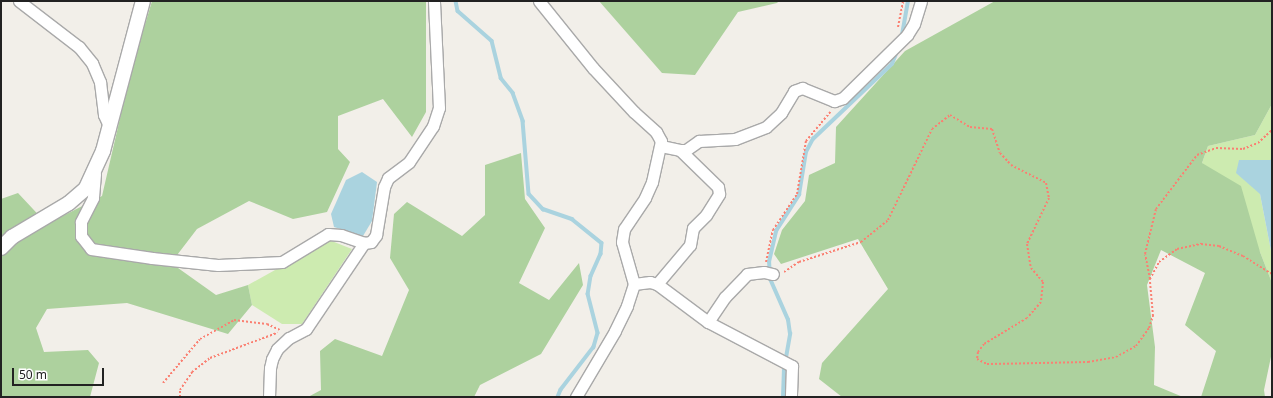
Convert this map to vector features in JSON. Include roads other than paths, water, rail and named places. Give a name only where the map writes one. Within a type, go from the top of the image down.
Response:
[{"type":"street","points":[[20,1],[79,47],[92,63],[100,82],[104,115],[110,128]]},
{"type":"street","points":[[1,248],[12,237],[69,203],[86,188],[95,172],[110,128],[143,1]]},
{"type":"street","points":[[95,172],[93,198],[81,222],[80,236],[91,249],[152,258],[218,265],[282,262],[328,234],[341,235],[364,243],[371,242],[376,235],[384,187],[388,178],[409,162],[433,126],[437,114],[434,1]]},
{"type":"street","points":[[539,1],[593,68],[634,112],[656,132],[661,141],[652,182],[645,198],[624,229],[622,242],[634,284],[627,306],[615,331],[576,397]]},
{"type":"street","points":[[660,146],[686,150],[699,141],[735,139],[766,126],[781,113],[794,91],[802,88],[834,101],[844,98],[907,35],[914,24],[921,1]]},
{"type":"street","points":[[657,284],[690,245],[693,228],[706,215],[718,194],[718,187],[680,150]]},
{"type":"street","points":[[269,397],[270,368],[272,359],[277,349],[289,338],[306,329],[364,243]]},
{"type":"street","points":[[708,322],[725,297],[747,274],[773,274]]},
{"type":"street","points":[[634,284],[650,282],[657,284],[708,322],[792,366],[791,397]]},
{"type":"water","points":[[1272,159],[1272,256],[1260,194],[1236,173],[1239,160]]},
{"type":"water","points":[[362,172],[377,182],[372,221],[363,236],[334,227],[331,214],[346,180]]},
{"type":"waterway","points":[[456,1],[458,11],[492,41],[501,78],[513,93],[523,121],[529,194],[543,209],[572,219],[602,243],[601,254],[591,276],[588,294],[598,333],[594,347],[561,390],[558,397]]},
{"type":"waterway","points":[[902,35],[908,1]]},
{"type":"waterway","points":[[783,397],[784,369],[790,334],[788,320],[770,279],[769,262],[776,231],[799,195],[806,152],[813,139],[892,64],[899,47]]}]
